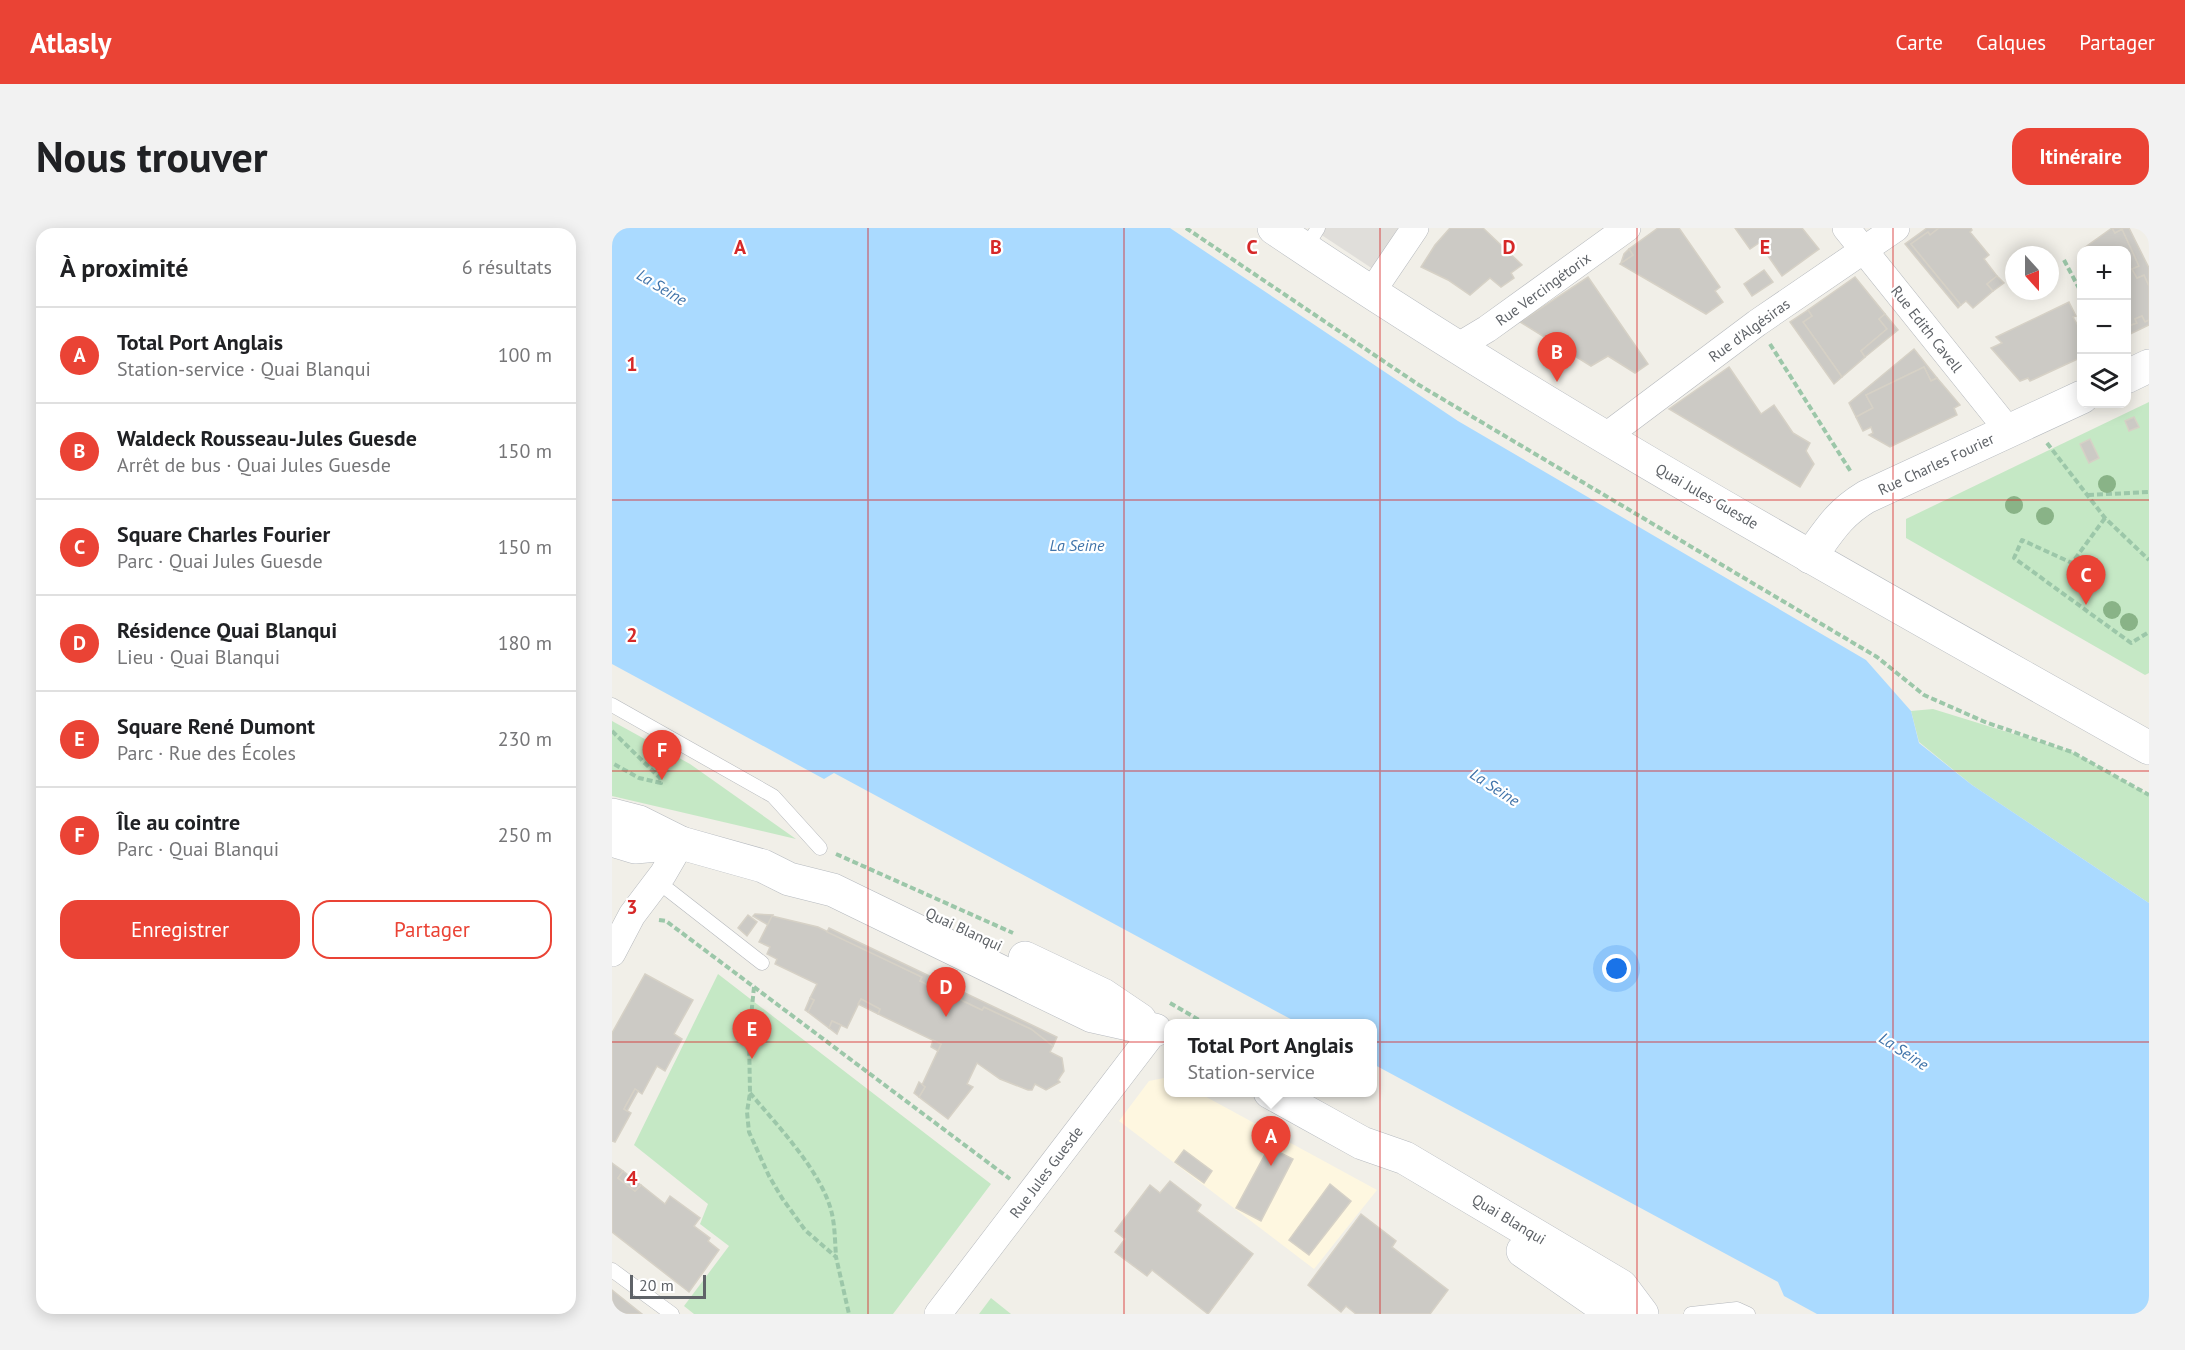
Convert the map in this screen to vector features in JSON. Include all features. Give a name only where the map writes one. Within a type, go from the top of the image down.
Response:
[{"type":"main road","name":"Quai Jules Guesde","points":[[1274,228],[1311,238],[1371,293],[1605,437],[1810,557],[2149,748]]},
{"type":"main road","points":[[2131,375],[2149,366]]},
{"type":"main road","name":"Rue Charles Fourier","points":[[1810,557],[1839,517],[1866,496],[2077,399]]},
{"type":"main road","name":"Quai Blanqui","points":[[612,815],[639,822],[681,843],[763,866],[789,879],[833,890],[1092,1016],[1162,1033]]},
{"type":"main road","name":"Quai Blanqui","points":[[612,840],[635,847],[681,843]]},
{"type":"main road","name":"Quai Blanqui","points":[[1279,1097],[1362,1143],[1405,1158],[1621,1286],[1642,1314]]},
{"type":"main road","name":"Quai Blanqui","points":[[1362,1143],[1380,1158],[1604,1307],[1634,1314]]},
{"type":"street","points":[[1371,293],[1415,228]]},
{"type":"street","name":"Rue Vercingétorix","points":[[1457,347],[1487,329],[1627,228]]},
{"type":"street","name":"Rue Edith Cavell","points":[[1846,228],[2019,425]]},
{"type":"street","name":"Rue d'Algésiras","points":[[1605,437],[1757,323],[1896,228]]},
{"type":"street","points":[[612,953],[632,915],[681,843]]},
{"type":"street","name":"Rue Jules Guesde","points":[[938,1314],[1029,1194],[1162,1033]]},
{"type":"lane","points":[[612,705],[773,796],[820,848]]},
{"type":"lane","points":[[657,881],[762,963]]},
{"type":"lane","points":[[612,1270],[672,1314]]},
{"type":"lane","points":[[1691,1314],[1737,1309],[1748,1314]]},
{"type":"path","points":[[1186,228],[1419,385],[1877,657],[1924,695],[1985,722],[2072,752],[2149,795]]},
{"type":"path","points":[[2064,260],[2077,285]]},
{"type":"path","points":[[1757,323],[1866,496]]},
{"type":"path","points":[[2019,425],[2088,495],[2104,518],[2149,560]]},
{"type":"path","points":[[2088,495],[2149,492]]},
{"type":"path","points":[[2104,518],[2072,562],[2022,540],[2014,558],[2131,643],[2149,632]]},
{"type":"path","points":[[612,731],[660,778],[661,783],[639,778],[612,763]]},
{"type":"path","points":[[632,915],[666,921],[1029,1194]]},
{"type":"path","points":[[754,987],[749,1037],[750,1093],[747,1112],[749,1132],[768,1176],[805,1230],[836,1257]]},
{"type":"path","points":[[750,1093],[803,1156],[820,1186],[832,1214],[836,1257],[849,1314]]},
{"type":"shaded area","points":[[1311,228],[1398,228],[1373,269]]},
{"type":"shaded area","points":[[1164,1078],[1164,1097],[1206,1097],[1377,1190],[1314,1269],[1119,1121],[1149,1081]]},
{"type":"green space","points":[[2149,402],[2149,673],[2145,675],[1906,538],[1906,519]]},
{"type":"green space","points":[[1933,709],[2072,752],[2149,795],[2149,903],[1972,785],[1919,742],[1911,711]]},
{"type":"green space","points":[[612,721],[690,764],[796,839],[612,796]]},
{"type":"green space","points":[[718,974],[991,1184],[893,1314],[694,1314],[684,1306],[729,1246],[700,1224],[708,1204],[634,1145]]},
{"type":"green space","points":[[991,1298],[1011,1314],[979,1314]]},
{"type":"water","name":"La Seine","points":[[612,228],[1170,228],[1458,421],[1866,660],[1911,711],[1919,743],[1972,785],[2149,903],[2149,1314],[1817,1314],[1784,1296],[1778,1282],[1377,1066],[1377,1019],[1291,1019],[834,773],[824,779],[612,664]]},
{"type":"building","points":[[1450,228],[1483,228],[1522,265],[1511,273],[1514,278],[1501,287],[1490,278],[1470,295],[1448,280],[1421,267],[1435,245]]},
{"type":"building","points":[[1658,228],[1679,228],[1720,287],[1715,291],[1723,302],[1706,314],[1620,264],[1633,255],[1629,249]]},
{"type":"building","points":[[1735,228],[1802,228],[1819,249],[1782,276],[1759,243],[1750,249]]},
{"type":"building","points":[[1927,228],[1939,228],[1930,235],[1928,232],[1911,244],[1961,305],[1958,308],[1905,244]]},
{"type":"building","points":[[1939,228],[1971,228],[1970,232],[1989,255],[1984,259],[1997,276],[1987,284],[1993,291],[1973,308],[1966,301],[1961,305],[1911,244],[1928,232],[1930,235]]},
{"type":"building","points":[[2112,228],[2115,233],[2122,229],[2130,246],[2087,246]]},
{"type":"building","points":[[2112,228],[2129,228],[2149,268],[2149,286],[2144,275],[2137,278],[2132,269],[2139,266],[2122,229],[2115,233]]},
{"type":"building","points":[[1629,249],[1633,255],[1621,263],[1624,254]]},
{"type":"building","points":[[2131,249],[2139,266],[2132,269],[2137,278],[2144,275],[2149,286],[2149,320],[2145,322],[2142,316],[2135,319],[2137,323],[2131,325]]},
{"type":"building","points":[[1764,270],[1773,282],[1752,296],[1744,284]]},
{"type":"building","points":[[1997,276],[2004,283],[1993,291],[1987,284]]},
{"type":"building","points":[[1588,277],[1648,364],[1635,373],[1608,356],[1591,366],[1520,322]]},
{"type":"building","points":[[1855,277],[1885,314],[1879,319],[1887,329],[1861,351],[1865,357],[1842,377],[1803,322],[1812,316],[1808,310]]},
{"type":"building","points":[[2069,302],[2076,316],[2073,317],[2077,324],[2077,359],[2030,381],[2028,378],[2020,381],[1991,348],[2002,343],[1996,337]]},
{"type":"building","points":[[1808,310],[1812,316],[1803,322],[1842,377],[1834,384],[1790,322]]},
{"type":"building","points":[[1885,314],[1898,330],[1865,357],[1861,351],[1887,329],[1879,319]]},
{"type":"building","points":[[2142,316],[2145,322],[2149,320],[2149,325],[2131,334],[2131,325],[2137,323],[2135,319]]},
{"type":"building","points":[[1914,349],[1937,378],[1931,381],[1924,367],[1866,395],[1873,408],[1856,417],[1849,403]]},
{"type":"building","points":[[1729,367],[1761,414],[1774,405],[1793,433],[1810,443],[1806,451],[1814,464],[1800,487],[1669,409]]},
{"type":"building","points":[[1924,367],[1931,381],[1937,378],[1960,405],[1954,408],[1957,415],[1890,447],[1869,435],[1873,433],[1871,427],[1863,431],[1856,417],[1873,408],[1866,395]]},
{"type":"building","points":[[2134,417],[2139,427],[2129,431],[2125,421]]},
{"type":"building","points":[[2090,439],[2099,458],[2089,463],[2080,444]]},
{"type":"building","points":[[755,914],[773,915],[768,925],[753,916]]},
{"type":"building","points":[[748,915],[757,922],[747,936],[738,928]]},
{"type":"building","points":[[772,916],[818,927],[922,977],[920,981],[932,987],[956,994],[955,997],[982,1010],[984,1007],[1031,1029],[1053,1046],[1050,1052],[1062,1058],[1064,1071],[1058,1080],[1060,1082],[1046,1090],[1035,1084],[1032,1090],[1028,1090],[1000,1079],[977,1063],[967,1084],[973,1087],[948,1119],[919,1097],[925,1087],[922,1085],[941,1044],[878,1014],[880,1009],[861,999],[847,1028],[832,1021],[829,1028],[808,1012],[814,1000],[810,998],[817,984],[775,964],[777,959],[767,954],[770,947],[759,942]]},
{"type":"building","points":[[829,928],[1057,1037],[1053,1046],[1031,1029],[984,1007],[982,1010],[955,997],[956,994],[920,981],[922,977],[827,932]]},
{"type":"building","points":[[645,974],[693,1000],[674,1034],[682,1039],[665,1071],[657,1066],[642,1094],[635,1089],[624,1109],[631,1113],[615,1142],[612,1141],[612,1033]]},
{"type":"building","points":[[810,998],[814,1000],[808,1012],[805,1010]]},
{"type":"building","points":[[861,999],[880,1009],[878,1014],[858,1004]]},
{"type":"building","points":[[832,1021],[841,1025],[837,1034],[829,1028]]},
{"type":"building","points":[[933,1040],[941,1044],[938,1051],[931,1047]]},
{"type":"building","points":[[919,1082],[925,1087],[919,1097],[914,1093]]},
{"type":"building","points":[[635,1089],[638,1091],[627,1111],[624,1109]]},
{"type":"building","points":[[1269,1147],[1293,1159],[1261,1221],[1236,1208]]},
{"type":"building","points":[[1184,1150],[1212,1171],[1204,1183],[1175,1162]]},
{"type":"building","points":[[612,1163],[623,1171],[618,1178],[635,1191],[641,1185],[665,1204],[670,1196],[700,1218],[694,1226],[710,1238],[708,1241],[719,1250],[689,1292],[612,1232]]},
{"type":"building","points":[[623,1171],[641,1185],[635,1191],[618,1178]]},
{"type":"building","points":[[1170,1181],[1201,1205],[1197,1211],[1253,1254],[1208,1314],[1152,1270],[1147,1276],[1115,1252],[1125,1239],[1115,1231],[1150,1185],[1160,1193]]},
{"type":"building","points":[[1330,1184],[1351,1201],[1309,1255],[1289,1240]]},
{"type":"building","points":[[1361,1214],[1396,1241],[1392,1247],[1448,1290],[1430,1314],[1356,1314],[1346,1306],[1341,1312],[1308,1285]]},
{"type":"building","points":[[612,1290],[642,1314],[612,1314]]},
{"type":"place","name":"Waldeck Rousseau-Jules Guesde","points":[[1557,382]]},
{"type":"place","name":"Square Charles Fourier","points":[[2086,605]]},
{"type":"place","name":"Île au cointre","points":[[662,780]]},
{"type":"place","name":"Résidence Quai Blanqui","points":[[946,1017]]},
{"type":"place","name":"Square René Dumont","points":[[752,1059]]},
{"type":"place","name":"Total Port Anglais","points":[[1271,1166]]}]
